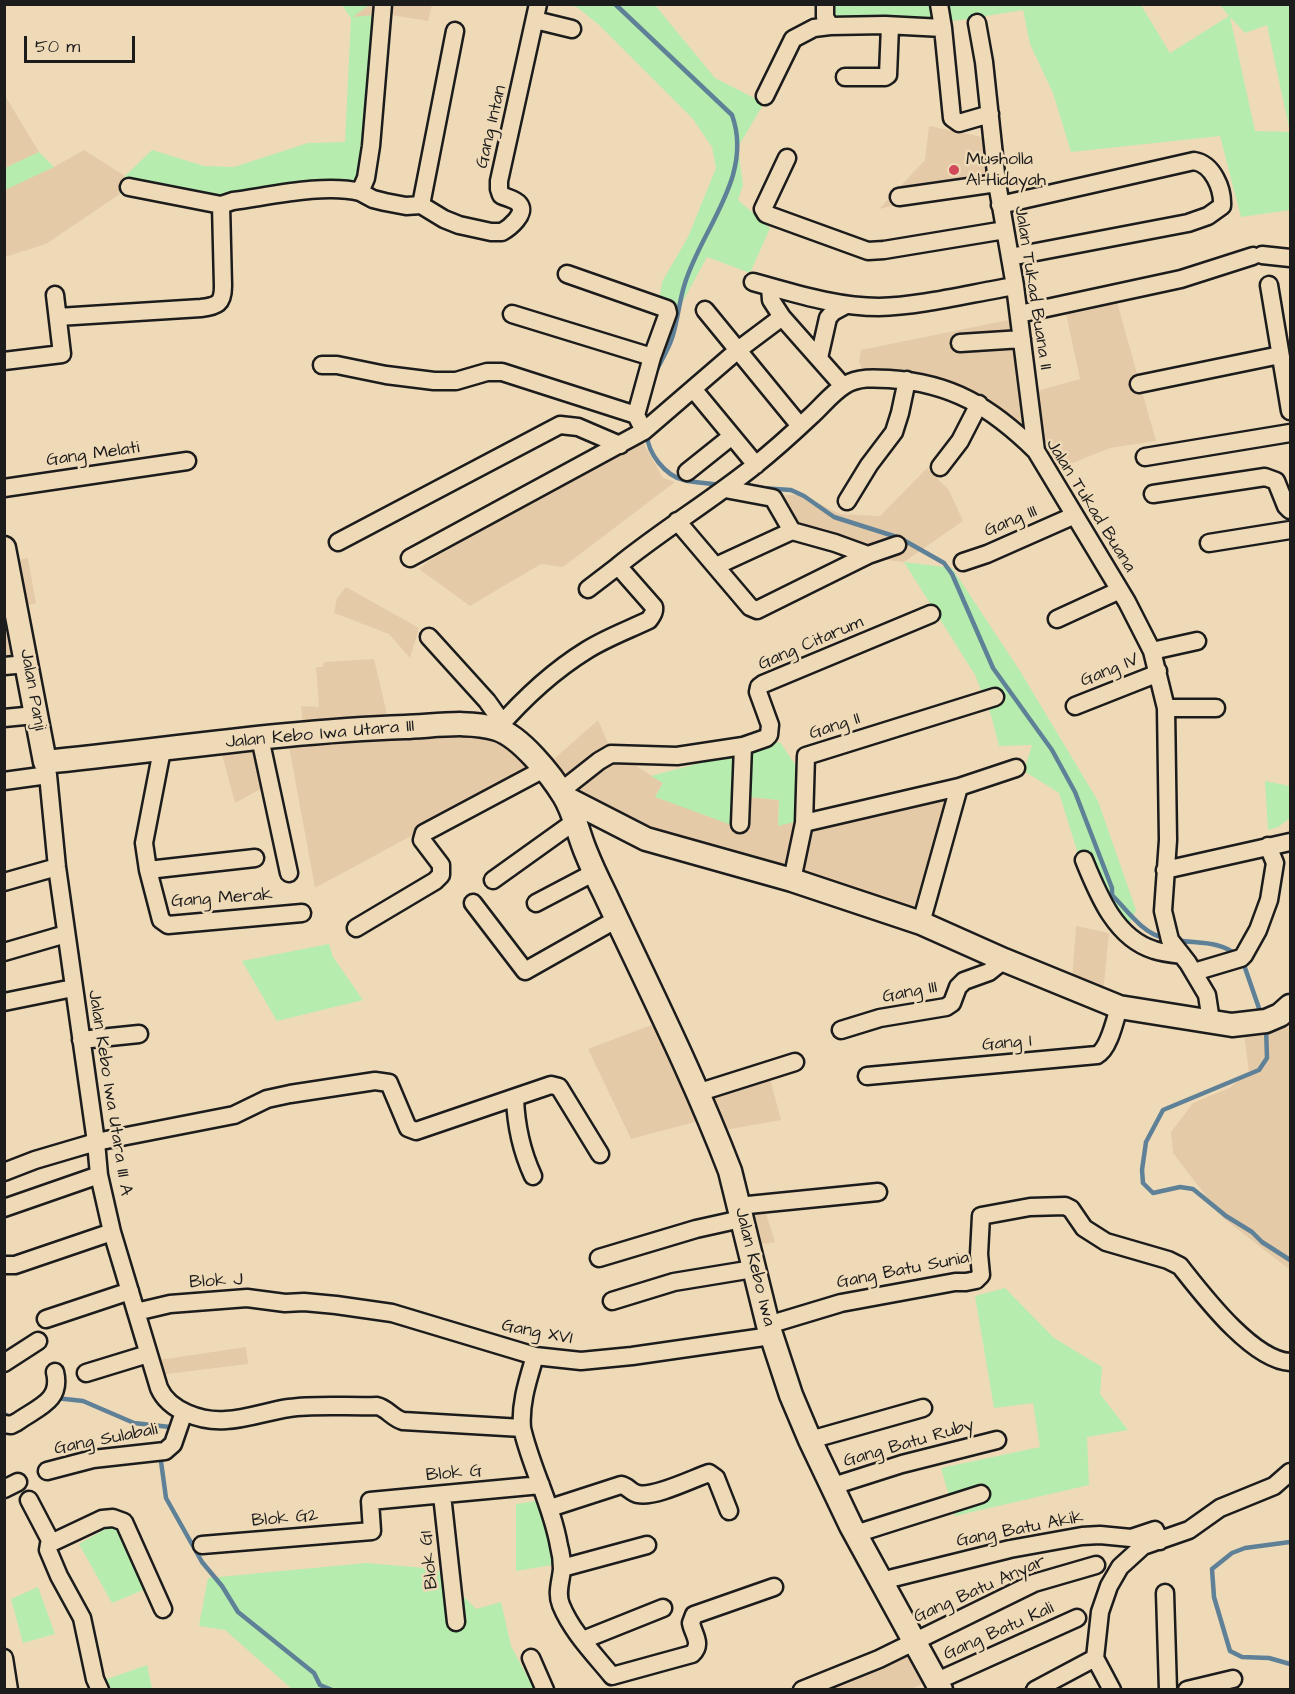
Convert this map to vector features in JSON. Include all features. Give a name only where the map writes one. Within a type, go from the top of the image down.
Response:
[{"type":"street","points":[[360,192],[366,178],[371,146],[383,4]]},
{"type":"street","points":[[825,4],[825,17],[830,26]]},
{"type":"street","points":[[939,4],[952,118],[959,123],[990,114]]},
{"type":"street","points":[[536,12],[572,29]]},
{"type":"street","name":"Gang Intan","points":[[129,187],[221,205],[233,201],[309,191],[349,189],[385,202],[406,206],[421,205],[459,225],[497,233],[506,230],[521,213],[519,204],[504,198],[499,189],[536,12]]},
{"type":"street","name":"Jalan Tukad Buana II","points":[[977,23],[984,62],[996,183],[1015,286],[1036,451]]},
{"type":"street","points":[[765,96],[793,39],[814,28],[830,26],[943,27]]},
{"type":"street","points":[[845,77],[885,77],[888,75],[890,26]]},
{"type":"street","points":[[421,205],[454,32]]},
{"type":"street","points":[[787,159],[763,209],[766,214],[868,251],[1005,230]]},
{"type":"street","points":[[1000,205],[1194,161],[1200,162],[1212,172],[1223,195],[1222,206],[1208,216],[1188,223],[1010,257]]},
{"type":"street","points":[[899,197],[996,183]]},
{"type":"street","points":[[58,318],[201,308],[220,303],[223,286],[221,205]]},
{"type":"street","points":[[1018,314],[1181,279],[1257,256],[1290,258]]},
{"type":"street","points":[[567,274],[667,309],[668,313],[652,357],[636,415]]},
{"type":"street","points":[[753,282],[846,305],[891,306],[1015,286]]},
{"type":"street","points":[[1269,285],[1290,411]]},
{"type":"street","points":[[770,286],[771,300],[784,320],[843,386]]},
{"type":"street","points":[[4,361],[61,355],[55,295]]},
{"type":"street","points":[[819,358],[828,318],[833,312],[846,305]]},
{"type":"street","points":[[705,310],[800,426]]},
{"type":"street","points":[[512,314],[652,357]]},
{"type":"street","points":[[410,558],[620,445],[647,428],[738,350],[784,320]]},
{"type":"street","points":[[960,343],[1022,339]]},
{"type":"street","points":[[1139,384],[1280,355]]},
{"type":"street","points":[[322,365],[337,365],[434,381],[456,381],[487,372],[501,372],[636,415],[647,428]]},
{"type":"street","name":"Jalan Tukad Buana","points":[[588,589],[677,521],[756,465],[843,386],[852,381],[872,378],[906,380],[944,388],[979,405],[1021,436],[1036,451],[1118,591],[1127,602],[1152,651],[1167,708],[1168,840],[1163,911],[1170,940],[1194,972],[1221,1023]]},
{"type":"street","points":[[847,501],[869,465],[894,432],[906,380]]},
{"type":"street","points":[[694,390],[756,465]]},
{"type":"street","points":[[940,467],[960,441],[979,405]]},
{"type":"street","points":[[338,542],[560,425],[578,427],[620,445]]},
{"type":"street","points":[[1145,457],[1290,433]]},
{"type":"street","points":[[687,472],[732,436]]},
{"type":"street","name":"Gang Melati","points":[[4,488],[186,461]]},
{"type":"street","points":[[1153,494],[1265,477],[1276,481],[1286,506],[1290,510]]},
{"type":"street","points":[[728,486],[773,498],[792,531]]},
{"type":"street","name":"Gang III","points":[[963,562],[987,554],[1073,516]]},
{"type":"street","points":[[677,521],[750,607],[757,610],[868,555],[897,544]]},
{"type":"street","points":[[1209,543],[1290,530]]},
{"type":"street","points":[[716,566],[792,531],[868,555]]},
{"type":"street","name":"Jalan Panji","points":[[4,548],[16,665],[35,715],[47,768]]},
{"type":"street","points":[[429,637],[487,701],[500,726],[529,695],[589,648],[649,620],[654,613],[654,607],[618,566]]},
{"type":"street","points":[[1057,618],[1118,591]]},
{"type":"street","name":"Gang Citarum","points":[[563,795],[599,761],[611,754],[677,756],[743,746],[766,738],[770,732],[758,692],[759,687],[931,614]]},
{"type":"street","points":[[1152,651],[1197,641]]},
{"type":"street","name":"Gang IV","points":[[1075,706],[1158,671]]},
{"type":"street","name":"Gang II","points":[[792,880],[804,823],[806,756],[994,697]]},
{"type":"street","points":[[1167,708],[1216,708]]},
{"type":"street","points":[[4,718],[35,715]]},
{"type":"street","name":"Jalan Kebo Iwa Utara III","points":[[47,768],[260,738],[380,728],[500,726],[544,769],[563,795],[577,830]]},
{"type":"street","points":[[260,738],[289,873]]},
{"type":"street","points":[[740,824],[743,746]]},
{"type":"street","name":"Gang Merak","points":[[162,750],[144,843],[148,870],[161,920],[168,925],[302,913]]},
{"type":"street","points":[[4,781],[47,768]]},
{"type":"street","name":"Jalan Kebo Iwa Utara III A","points":[[47,768],[57,867],[99,1175],[112,1232],[159,1388],[165,1400],[184,1412]]},
{"type":"street","points":[[804,823],[959,787],[1016,768]]},
{"type":"street","points":[[356,928],[435,881],[441,875],[442,869],[422,840],[424,833],[544,769]]},
{"type":"street","points":[[921,923],[959,787]]},
{"type":"street","name":"Jalan Kebo Iwa Utara III","points":[[563,795],[603,817]]},
{"type":"street","points":[[493,880],[589,822],[603,817],[654,841],[792,880],[921,923],[1119,1007],[1221,1023],[1266,1021],[1280,1015],[1290,1006]]},
{"type":"street","name":"Jalan Kebo Iwa","points":[[577,830],[697,1093],[730,1172],[770,1330],[791,1395],[810,1440],[855,1534],[939,1685]]},
{"type":"street","points":[[1165,870],[1290,842]]},
{"type":"street","points":[[1194,972],[1241,958],[1244,955],[1258,930],[1269,900],[1275,863],[1268,846]]},
{"type":"street","name":"Gang Merak","points":[[148,870],[255,858]]},
{"type":"street","points":[[1084,860],[1099,894],[1119,925],[1137,942],[1154,950],[1182,956]]},
{"type":"street","points":[[4,882],[57,867]]},
{"type":"street","points":[[536,903],[595,872]]},
{"type":"street","points":[[473,903],[525,971],[617,919]]},
{"type":"street","points":[[4,952],[66,934]]},
{"type":"street","name":"Gang III","points":[[841,1030],[880,1018],[946,1006],[952,1003],[958,987],[964,981],[989,972],[1004,960]]},
{"type":"street","points":[[4,1002],[73,988]]},
{"type":"street","name":"Gang I","points":[[867,1076],[1097,1055],[1102,1052],[1106,1044],[1119,1007]]},
{"type":"street","points":[[81,1040],[139,1034]]},
{"type":"street","points":[[697,1093],[795,1062]]},
{"type":"street","points":[[4,1172],[96,1142],[234,1115],[267,1099],[375,1080],[389,1083],[408,1128],[416,1131],[551,1085],[559,1087],[600,1154]]},
{"type":"street","points":[[515,1098],[515,1121],[520,1147],[533,1176]]},
{"type":"street","points":[[4,1208],[99,1175]]},
{"type":"street","points":[[599,1258],[685,1232],[740,1212],[878,1192]]},
{"type":"street","name":"Gang Batu Sunia","points":[[770,1330],[842,1303],[976,1280],[981,1275],[979,1254],[981,1216],[1030,1207],[1059,1206],[1071,1209],[1084,1228],[1106,1242],[1168,1260],[1180,1266],[1242,1337],[1270,1357],[1281,1362],[1290,1362]]},
{"type":"street","points":[[4,1266],[15,1265],[112,1232]]},
{"type":"street","points":[[612,1301],[674,1282],[753,1269]]},
{"type":"street","points":[[46,1319],[129,1291]]},
{"type":"street","name":"Blok J","points":[[136,1312],[170,1304],[247,1298],[298,1302]]},
{"type":"street","name":"Gang XVI","points":[[298,1302],[392,1313],[535,1356],[581,1361],[770,1330]]},
{"type":"street","points":[[4,1363],[38,1341]]},
{"type":"street","points":[[86,1373],[148,1354]]},
{"type":"street","points":[[535,1356],[526,1386],[521,1414],[522,1428],[550,1508],[560,1546],[562,1568],[560,1601],[568,1619],[614,1683],[692,1654],[697,1649],[691,1623],[694,1615],[774,1587]]},
{"type":"street","points":[[4,1424],[11,1425],[17,1422],[54,1395],[58,1382],[55,1372]]},
{"type":"street","points":[[184,1412],[224,1421],[290,1408],[377,1406],[403,1421],[522,1428]]},
{"type":"street","points":[[810,1440],[923,1408]]},
{"type":"street","name":"Gang Sulabali","points":[[47,1471],[93,1460],[165,1451],[173,1444],[184,1412]]},
{"type":"street","name":"Gang Batu Ruby","points":[[833,1486],[902,1464],[997,1440]]},
{"type":"street","points":[[1112,1689],[1095,1658],[1100,1612],[1109,1586],[1120,1567],[1134,1553],[1150,1543],[1189,1530],[1220,1508],[1274,1485],[1290,1472]]},
{"type":"street","points":[[550,1508],[621,1485],[625,1485],[639,1495],[650,1494],[709,1473],[716,1478],[729,1511]]},
{"type":"street","name":"Blok G","points":[[372,1531],[370,1501],[541,1485]]},
{"type":"street","points":[[855,1534],[981,1494]]},
{"type":"street","name":"Blok G1","points":[[442,1495],[456,1622]]},
{"type":"street","points":[[30,1500],[51,1542]]},
{"type":"street","points":[[100,1689],[95,1679],[80,1612],[59,1576],[48,1550],[51,1542],[102,1519],[113,1518],[124,1522],[163,1609]]},
{"type":"street","name":"Gang Batu Akik","points":[[881,1581],[993,1552],[1082,1536],[1131,1538],[1155,1530],[1160,1540]]},
{"type":"street","name":"Blok G2","points":[[202,1545],[372,1531]]},
{"type":"street","points":[[562,1568],[647,1545]]},
{"type":"street","name":"Gang Batu Anyar","points":[[802,1689],[857,1668],[1034,1583],[1096,1565]]},
{"type":"street","points":[[1165,1593],[1168,1689]]},
{"type":"street","points":[[583,1640],[663,1608]]},
{"type":"street","name":"Gang Batu Kali","points":[[939,1685],[1077,1618]]},
{"type":"street","points":[[4,1658],[9,1689]]},
{"type":"street","points":[[531,1658],[545,1689]]},
{"type":"street","points":[[1035,1689],[1095,1658]]},
{"type":"street","points":[[1187,1689],[1233,1679]]},
{"type":"shaded area","points":[[369,5],[432,5],[428,21],[385,14],[351,18]]},
{"type":"shaded area","points":[[4,94],[39,152],[5,168],[4,168]]},
{"type":"shaded area","points":[[929,126],[987,138],[986,159],[993,186],[960,190],[879,209],[925,160]]},
{"type":"shaded area","points":[[84,150],[125,176],[120,194],[46,244],[5,257],[4,190]]},
{"type":"shaded area","points":[[1117,302],[1156,441],[1110,448],[1043,475],[1030,447],[978,403],[922,389],[869,387],[859,362],[861,350],[1023,317],[1033,392],[1080,379],[1064,304]]},
{"type":"shaded area","points":[[640,437],[663,478],[675,482],[563,567],[541,564],[470,606],[419,569],[429,561],[619,452]]},
{"type":"shaded area","points":[[927,468],[949,490],[963,521],[904,562],[835,554],[795,537],[758,495],[802,495],[840,514],[880,516]]},
{"type":"shaded area","points":[[28,558],[36,604],[17,605],[25,664],[5,667],[4,607],[8,562]]},
{"type":"shaded area","points":[[346,587],[419,628],[410,658],[389,634],[334,613],[337,598]]},
{"type":"shaded area","points":[[374,659],[390,727],[498,735],[516,754],[537,741],[554,759],[598,720],[611,750],[663,783],[655,797],[737,796],[779,800],[778,825],[955,789],[917,927],[556,794],[532,776],[531,771],[315,888],[288,741],[304,739],[301,706],[319,707],[316,667],[323,667],[324,662]]},
{"type":"shaded area","points":[[258,744],[266,786],[235,803],[220,747]]},
{"type":"shaded area","points":[[1076,926],[1109,933],[1102,1004],[1071,994]]},
{"type":"shaded area","points":[[1290,1013],[1290,1270],[1222,1217],[1173,1153],[1171,1132],[1193,1103],[1229,1088],[1249,1073],[1243,1025]]},
{"type":"shaded area","points":[[659,1022],[692,1088],[768,1071],[781,1120],[719,1131],[710,1118],[631,1139],[588,1049]]},
{"type":"shaded area","points":[[765,1210],[775,1242],[745,1247],[739,1216]]},
{"type":"shaded area","points":[[246,1347],[248,1364],[159,1375],[152,1361]]},
{"type":"shaded area","points":[[917,1650],[931,1679],[912,1689],[820,1690]]},
{"type":"green space","points":[[342,5],[369,5],[353,17],[385,14],[366,204],[338,195],[226,208],[120,194],[125,176],[152,150],[204,166],[234,167],[308,143],[345,142],[351,18]]},
{"type":"green space","points":[[568,5],[655,5],[715,78],[764,103],[738,147],[743,185],[738,200],[770,228],[750,273],[707,257],[666,332],[655,329],[662,282],[688,237],[716,168],[712,147],[693,119],[599,25],[577,7]]},
{"type":"green space","points":[[828,5],[1141,5],[1170,53],[1229,16],[1220,5],[1290,5],[1290,132],[1290,210],[1241,217],[1220,136],[1071,152],[1053,93],[1030,44],[1023,10],[961,20],[827,30]],"holes":[[[1230,17],[1245,33],[1267,25],[1290,132],[1255,131]]]},
{"type":"green space","points":[[39,152],[54,167],[5,190],[5,168]]},
{"type":"green space","points":[[904,562],[952,568],[1020,671],[1098,801],[1136,910],[1128,926],[1080,860],[1059,793],[1024,771],[1032,745],[999,746],[991,715],[975,675]]},
{"type":"green space","points":[[780,742],[800,772],[803,820],[778,826],[779,800],[738,796],[737,827],[655,797],[663,783],[651,776]]},
{"type":"green space","points":[[1265,781],[1290,786],[1290,818],[1278,827],[1268,830]]},
{"type":"green space","points":[[329,944],[333,957],[363,1000],[277,1021],[242,961]]},
{"type":"green space","points":[[1005,1288],[1054,1338],[1102,1367],[1100,1394],[1128,1430],[1087,1437],[1089,1485],[955,1516],[941,1468],[1040,1447],[1033,1403],[994,1408],[975,1296]]},
{"type":"green space","points":[[543,1500],[558,1564],[516,1571],[516,1504]]},
{"type":"green space","points":[[116,1523],[153,1586],[112,1603],[79,1544]]},
{"type":"green space","points":[[366,1563],[436,1569],[476,1609],[501,1602],[511,1646],[534,1689],[292,1689],[225,1630],[199,1626],[208,1578]]},
{"type":"green space","points":[[38,1587],[55,1634],[23,1643],[11,1599]]},
{"type":"green space","points":[[147,1665],[152,1689],[101,1689],[99,1682]]},
{"type":"waterway","points":[[615,4],[732,115],[737,137],[736,159],[731,180],[693,262],[683,290],[672,338],[654,375]]},
{"type":"waterway","points":[[647,435],[654,456],[670,474],[693,482],[721,485]]},
{"type":"waterway","points":[[760,488],[791,490],[804,496],[834,517],[900,538],[944,563],[952,574],[993,668],[1052,750],[1075,792],[1112,888],[1112,895],[1142,926],[1164,938]]},
{"type":"waterway","points":[[1175,940],[1224,947],[1238,956]]},
{"type":"waterway","points":[[1243,962],[1261,1014]]},
{"type":"waterway","points":[[1266,1027],[1267,1058],[1259,1070],[1163,1110],[1146,1142],[1142,1170],[1143,1183],[1153,1193],[1180,1187],[1193,1189],[1226,1216],[1290,1260]]},
{"type":"waterway","points":[[56,1398],[83,1401],[134,1423],[170,1427],[172,1431]]},
{"type":"waterway","points":[[4,1414],[11,1417],[16,1415]]},
{"type":"waterway","points":[[160,1454],[166,1498],[202,1562],[222,1586],[238,1612],[314,1673],[320,1685],[332,1690]]},
{"type":"waterway","points":[[1290,1542],[1245,1548],[1232,1553],[1212,1569],[1214,1597],[1230,1651],[1242,1657],[1269,1658],[1290,1664]]},
{"type":"place","name":"Musholla Al-Hidayah","points":[[954,170]]}]
